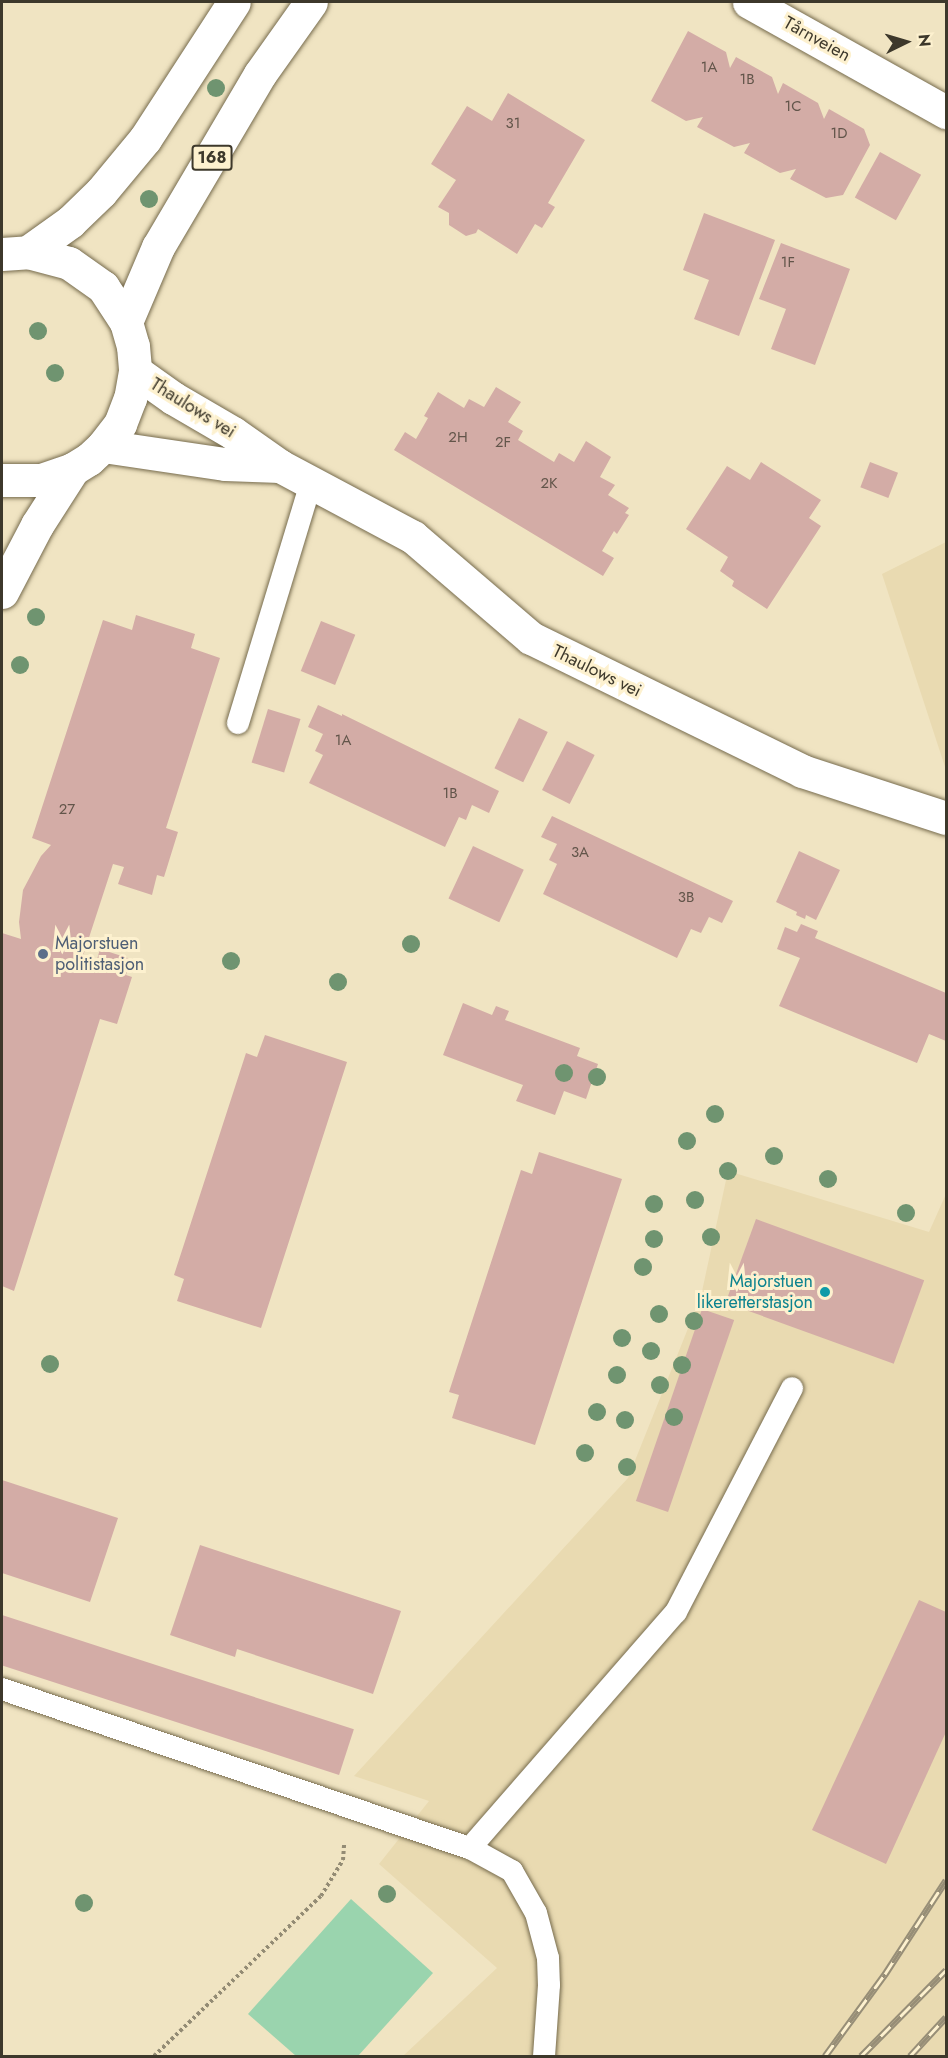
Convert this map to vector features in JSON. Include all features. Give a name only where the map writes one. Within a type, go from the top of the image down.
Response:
[{"type":"street","points":[[15,253],[70,222],[101,192],[145,139],[234,2]]},
{"type":"street","name":"168","points":[[126,322],[158,247],[260,75],[311,2]]},
{"type":"street","name":"Tårnveien","points":[[749,2],[946,112]]},
{"type":"street","points":[[2,480],[41,480],[73,469],[103,446],[120,424],[130,398],[135,371],[133,346],[126,322],[103,287],[69,263],[15,253]]},
{"type":"street","name":"Thaulows vei","points":[[135,371],[173,398],[233,433],[280,466],[413,537],[531,638],[802,771],[946,818]]},
{"type":"street","name":"Thaulows vei","points":[[103,446],[225,464],[280,466]]},
{"type":"street","points":[[2,592],[37,525],[73,469]]},
{"type":"lane","points":[[238,723],[311,482]]},
{"type":"lane","points":[[470,1848],[676,1612],[792,1388]]},
{"type":"lane","points":[[2,1689],[470,1848],[512,1871],[536,1913],[548,1967],[544,2056]]},
{"type":"path","points":[[154,2056],[321,1896],[343,1860],[349,1805]]},
{"type":"shaded area","points":[[946,542],[946,770],[882,574]]},
{"type":"shaded area","points":[[728,1171],[929,1232],[946,1194],[946,2056],[403,2056],[497,1968],[379,1864],[429,1801],[354,1776],[628,1478],[701,1296]]},
{"type":"green space","points":[[351,1899],[433,1973],[358,2056],[296,2056],[248,2014]]},
{"type":"building","points":[[688,31],[726,52],[730,68],[736,57],[772,77],[778,94],[783,83],[818,103],[824,119],[829,109],[864,129],[870,145],[843,195],[826,198],[790,179],[796,169],[780,173],[744,153],[750,143],[734,147],[697,127],[703,117],[686,121],[651,101]]},
{"type":"building","points":[[508,93],[585,140],[548,203],[555,207],[542,228],[535,224],[517,254],[478,229],[476,233],[466,236],[449,225],[449,213],[438,207],[456,180],[431,164],[467,106],[492,121]]},
{"type":"building","points":[[880,152],[921,175],[896,220],[855,197]]},
{"type":"building","points":[[704,213],[775,240],[739,336],[694,319],[709,280],[683,270]]},
{"type":"building","points":[[781,243],[850,269],[815,365],[771,349],[786,309],[759,299]]},
{"type":"building","points":[[496,387],[521,402],[508,422],[523,431],[518,440],[554,462],[559,453],[574,462],[586,441],[611,457],[600,477],[615,485],[608,495],[629,508],[625,513],[629,515],[617,534],[614,531],[602,551],[614,558],[603,576],[394,450],[405,432],[416,439],[428,418],[424,416],[438,392],[464,408],[469,399],[484,407]]},
{"type":"building","points":[[761,462],[821,500],[809,518],[821,526],[767,609],[732,586],[734,581],[720,571],[728,557],[686,529],[727,466],[750,480]]},
{"type":"building","points":[[870,462],[898,473],[888,498],[860,487]]},
{"type":"building","name":"Majorstuen politistasjon","points":[[136,615],[195,634],[191,648],[220,658],[166,828],[178,832],[164,877],[157,875],[152,895],[118,884],[124,867],[113,864],[82,959],[96,963],[100,949],[131,959],[126,975],[132,977],[117,1024],[100,1019],[14,1291],[2,1286],[2,933],[21,939],[19,922],[23,890],[41,856],[51,845],[32,838],[103,620],[132,630]]},
{"type":"building","points":[[321,621],[355,635],[335,685],[301,671]]},
{"type":"building","points":[[318,705],[342,716],[342,714],[499,791],[489,813],[472,805],[466,820],[459,817],[445,847],[309,783],[323,755],[315,751],[323,734],[308,727]]},
{"type":"building","points":[[268,709],[301,719],[284,772],[252,763]]},
{"type":"building","points":[[519,718],[548,732],[523,782],[494,768]]},
{"type":"building","points":[[567,741],[595,755],[570,804],[542,790]]},
{"type":"building","points":[[552,816],[733,901],[722,923],[709,917],[701,933],[691,929],[677,958],[543,894],[557,864],[549,860],[557,844],[541,837]]},
{"type":"building","points":[[473,846],[524,870],[499,922],[448,899]]},
{"type":"building","points":[[799,851],[840,870],[816,920],[806,915],[805,919],[796,915],[797,912],[776,902]]},
{"type":"building","points":[[801,924],[818,931],[815,938],[946,993],[946,1041],[929,1034],[917,1063],[779,1006],[800,958],[777,949],[785,927],[797,932]]},
{"type":"building","points":[[463,1003],[492,1015],[496,1006],[509,1011],[505,1020],[580,1048],[577,1056],[598,1064],[586,1099],[564,1091],[555,1115],[516,1101],[523,1085],[443,1055]]},
{"type":"building","points":[[265,1035],[347,1062],[261,1328],[177,1301],[184,1279],[174,1275],[246,1053],[257,1057]]},
{"type":"building","points":[[539,1152],[622,1179],[535,1445],[452,1418],[459,1395],[449,1392],[521,1170],[532,1174]]},
{"type":"building","name":"Majorstuen likeretterstasjon","points":[[756,1219],[924,1280],[894,1364],[726,1303]]},
{"type":"building","points":[[702,1309],[734,1320],[668,1512],[636,1501]]},
{"type":"building","points":[[2,1480],[118,1518],[90,1602],[2,1573]]},
{"type":"building","points":[[200,1545],[401,1611],[373,1694],[237,1649],[235,1657],[170,1635]]},
{"type":"building","points":[[919,1600],[946,1612],[946,1732],[886,1864],[812,1830]]},
{"type":"building","points":[[2,1615],[354,1729],[339,1775],[2,1665]]},
{"type":"railway","points":[[825,2056],[885,1974],[946,1880]]},
{"type":"railway","points":[[861,2056],[946,1970]]},
{"type":"railway","points":[[910,2056],[946,2017]]},
{"type":"place","name":"Majorstuen politistasjon","points":[[43,954]]},
{"type":"place","name":"Majorstuen likeretterstasjon","points":[[825,1292]]}]
